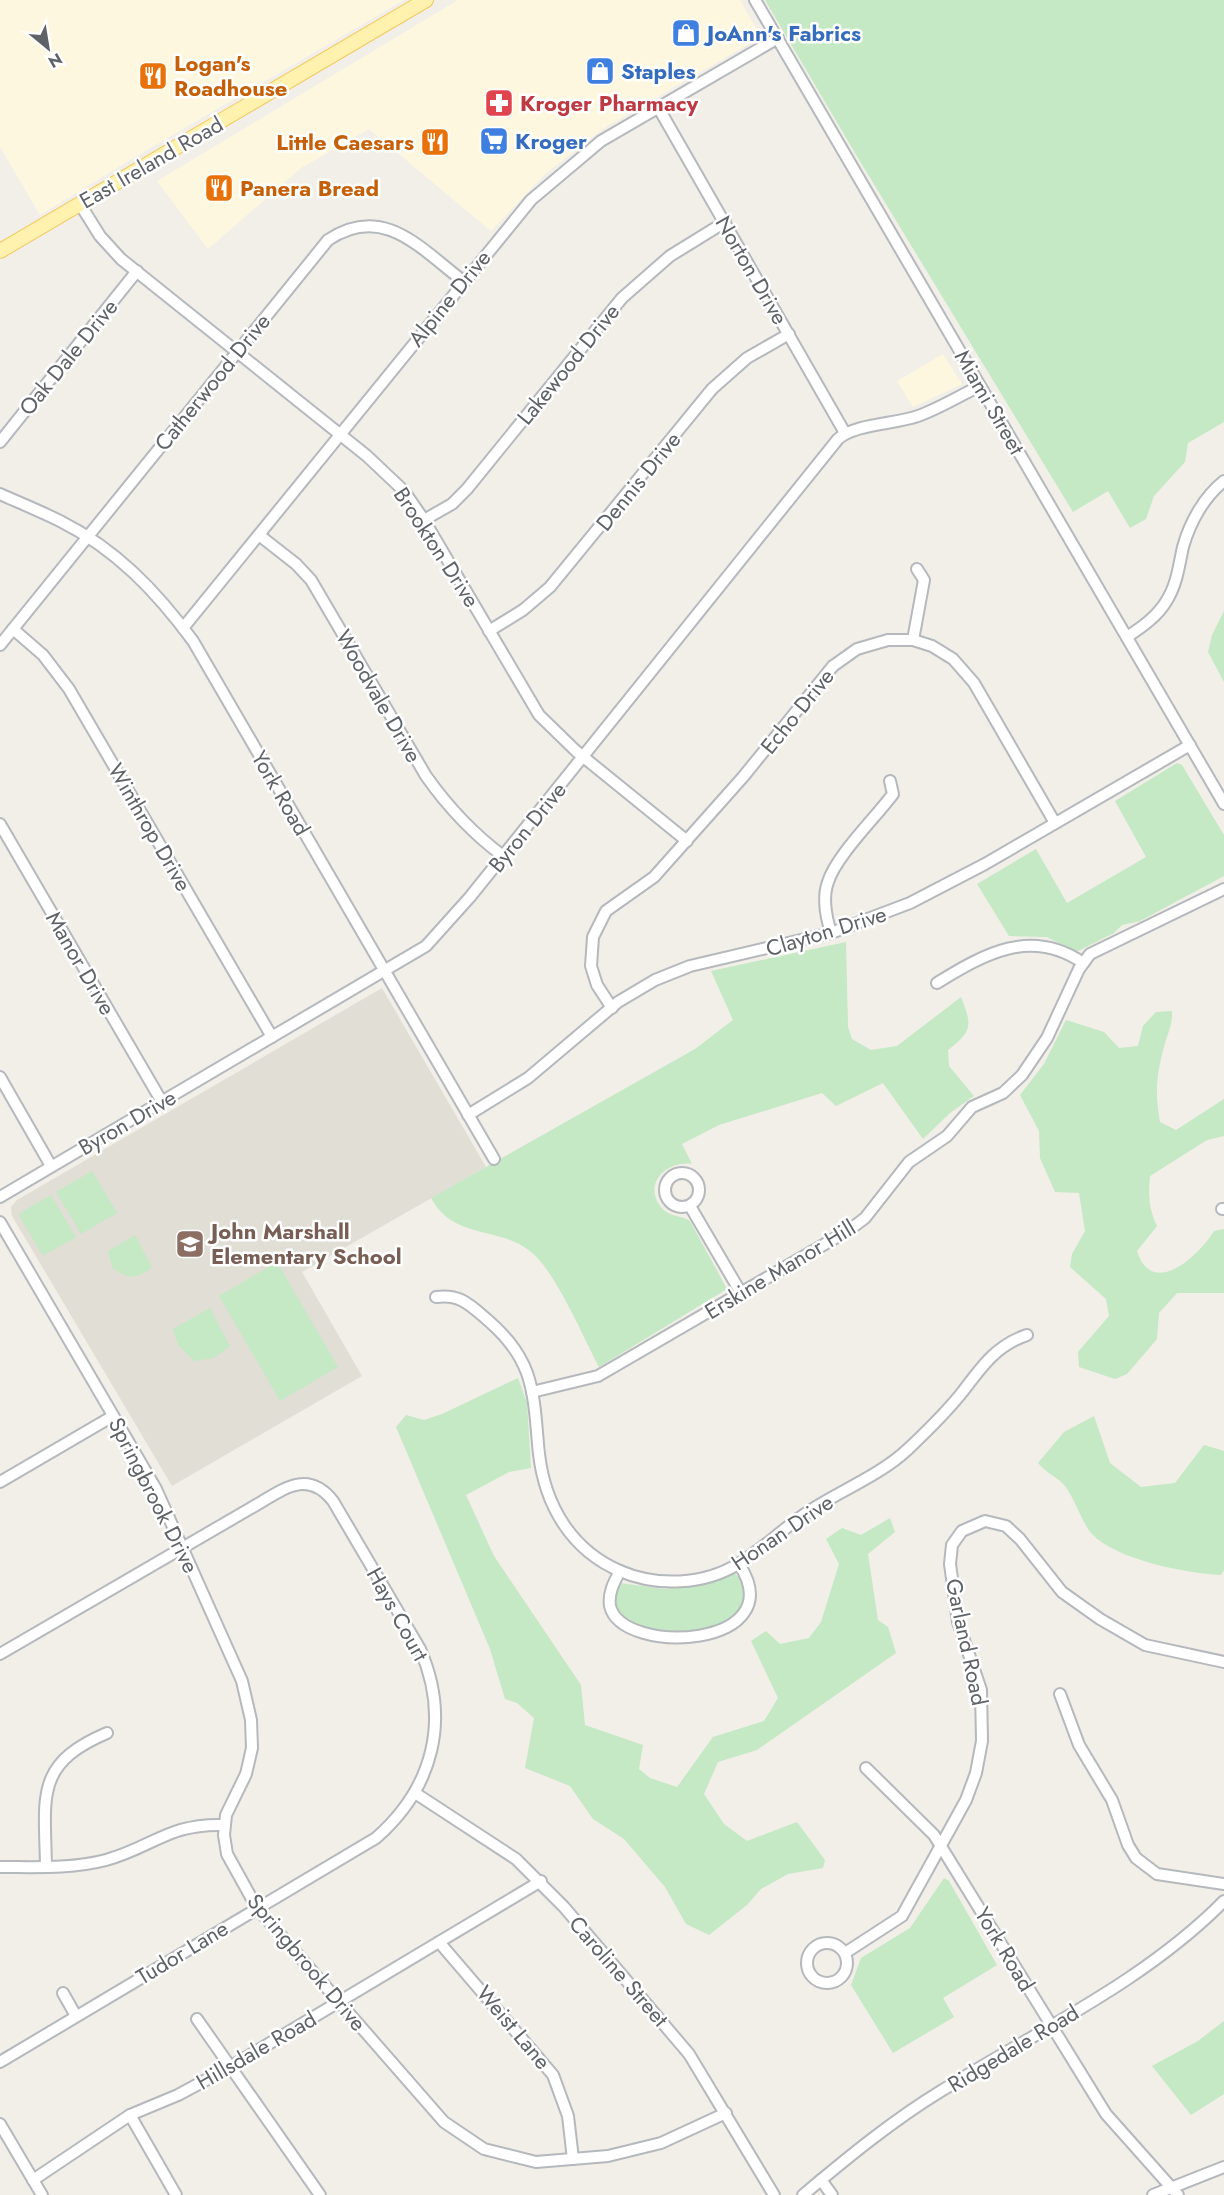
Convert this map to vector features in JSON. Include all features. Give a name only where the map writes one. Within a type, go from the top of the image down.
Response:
[{"type":"main road","name":"East Ireland Road","points":[[0,251],[426,0]]},
{"type":"street","name":"Miami Street","points":[[755,0],[1224,804]]},
{"type":"street","name":"Alpine Drive","points":[[183,628],[515,216],[553,180],[601,141],[778,38]]},
{"type":"street","name":"Norton Drive","points":[[657,107],[845,433]]},
{"type":"street","name":"Brookton Drive","points":[[80,204],[109,247],[390,477],[424,520],[539,715],[555,733],[583,757],[687,841]]},
{"type":"street","name":"Lakewood Drive","points":[[424,520],[452,504],[467,489],[622,298],[670,256],[724,222]]},
{"type":"street","name":"Catherwood Drive","points":[[0,645],[320,248],[337,234],[352,228],[375,225],[393,231],[409,239],[463,281]]},
{"type":"street","name":"Oak Dale Drive","points":[[0,442],[137,271]]},
{"type":"street","name":"Dennis Drive","points":[[489,631],[523,610],[550,587],[712,389],[747,358],[789,334]]},
{"type":"street","points":[[845,433],[916,417],[980,386]]},
{"type":"street","name":"Byron Drive","points":[[0,1197],[426,946],[441,932],[845,433]]},
{"type":"street","points":[[1127,637],[1145,625],[1167,601],[1177,576],[1192,521],[1200,508],[1224,481]]},
{"type":"street","name":"York Road","points":[[0,494],[59,520],[87,536],[137,574],[183,628],[494,1159]]},
{"type":"street","name":"Woodvale Drive","points":[[259,535],[296,564],[311,580],[426,776],[467,827],[502,856]]},
{"type":"street","points":[[913,640],[924,580],[917,569]]},
{"type":"street","name":"Winthrop Drive","points":[[13,630],[43,655],[66,684],[272,1037]]},
{"type":"street","name":"Echo Drive","points":[[612,1008],[597,985],[592,973],[590,956],[596,930],[614,904],[645,886],[760,757],[833,666],[846,655],[866,645],[888,640],[913,640],[945,654],[967,674],[1055,823]]},
{"type":"street","name":"Clayton Drive","points":[[468,1115],[528,1078],[612,1008],[640,988],[690,966],[831,933],[889,912],[947,885],[1190,745]]},
{"type":"street","points":[[831,933],[825,901],[828,882],[839,862],[893,794],[891,781]]},
{"type":"street","name":"Manor Drive","points":[[0,824],[162,1102]]},
{"type":"street","name":"Erskine Manor Hill","points":[[532,1392],[598,1376],[857,1224],[873,1208],[909,1162],[947,1136],[972,1107],[1004,1093],[1014,1084],[1047,1038],[1083,963],[1090,954],[1224,889]]},
{"type":"street","points":[[937,982],[980,956],[1010,949],[1054,948],[1083,963]]},
{"type":"street","points":[[0,1077],[51,1166]]},
{"type":"street","points":[[690,1206],[741,1293]]},
{"type":"street","name":"Springbrook Drive","points":[[0,1222],[156,1489],[233,1659],[246,1694],[253,1740],[249,1766],[229,1805],[224,1824],[227,1854],[257,1908],[444,2122],[470,2141],[499,2154],[525,2161],[608,2156],[661,2143],[726,2113]]},
{"type":"street","name":"Honan Drive","points":[[436,1297],[451,1295],[461,1298],[502,1333],[525,1370],[532,1392],[543,1477],[553,1507],[572,1537],[592,1555],[620,1571],[649,1580],[683,1581],[714,1575],[739,1564],[801,1516],[906,1450],[963,1391],[984,1363],[1004,1345],[1027,1335]]},
{"type":"street","points":[[0,1482],[113,1416]]},
{"type":"street","name":"Hays Court","points":[[184,1549],[298,1483],[315,1486],[333,1501],[420,1649],[429,1671],[435,1711],[433,1741],[428,1764],[415,1793]]},
{"type":"street","name":"Garland Road","points":[[844,1953],[902,1916],[966,1800],[976,1773],[982,1741],[981,1690],[958,1622],[951,1577],[952,1545],[962,1531],[985,1521],[1006,1526],[1020,1539],[1062,1592],[1100,1619],[1145,1644],[1224,1662]]},
{"type":"street","points":[[0,1654],[184,1549]]},
{"type":"street","points":[[620,1571],[610,1594],[610,1606],[618,1620],[646,1634],[689,1636],[730,1625],[747,1610],[752,1590],[739,1564]]},
{"type":"street","points":[[1060,1694],[1079,1745],[1112,1800],[1128,1845],[1136,1858],[1157,1874],[1224,1884]]},
{"type":"street","points":[[46,1866],[45,1805],[52,1773],[70,1753],[107,1732]]},
{"type":"street","name":"York Road","points":[[866,1768],[934,1834],[1106,2114],[1174,2192]]},
{"type":"street","name":"Caroline Street","points":[[415,1793],[516,1858],[541,1881],[671,2031],[700,2069],[774,2195]]},
{"type":"street","name":"Tudor Lane","points":[[0,2062],[376,1838],[402,1813],[415,1793]]},
{"type":"street","points":[[0,1867],[99,1862],[176,1830],[197,1825],[224,1824]]},
{"type":"street","name":"Hillsdale Road","points":[[33,2180],[130,2115],[178,2095],[230,2067],[541,1881]]},
{"type":"street","name":"Ridgedale Road","points":[[803,2195],[924,2102],[1151,1964],[1194,1931],[1224,1901]]},
{"type":"street","name":"Weist Lane","points":[[439,1942],[542,2058],[553,2075],[568,2116],[573,2159]]},
{"type":"street","points":[[63,1993],[76,2016]]},
{"type":"street","points":[[197,2019],[320,2195]]},
{"type":"street","points":[[130,2115],[176,2195]]},
{"type":"street","points":[[0,2124],[42,2195]]},
{"type":"street","points":[[1154,2195],[1174,2192],[1224,2167]]},
{"type":"street","points":[[821,2180],[832,2195]]},
{"type":"shaded area","points":[[0,0],[404,0],[40,215],[0,147]]},
{"type":"shaded area","points":[[458,0],[740,0],[761,37],[604,128],[544,175],[491,231],[369,129],[301,168],[208,249],[157,181]]},
{"type":"shaded area","points":[[943,354],[962,384],[913,407],[897,381]]},
{"type":"shaded area","name":"John Marshall Elementary School","points":[[382,988],[486,1167],[302,1272],[362,1376],[172,1486],[12,1216],[11,1207],[17,1200]]},
{"type":"green space","points":[[765,0],[1224,0],[1224,422],[1188,443],[1185,462],[1154,496],[1146,519],[1130,528],[1108,491],[1073,512]]},
{"type":"green space","points":[[1224,611],[1224,682],[1208,652],[1212,635]]},
{"type":"green space","points":[[1177,763],[1182,765],[1224,835],[1224,876],[1140,921],[1122,925],[1114,933],[1076,952],[1047,937],[1009,936],[977,884],[1036,849],[1067,903],[1146,857],[1115,801]]},
{"type":"green space","points":[[846,942],[848,1027],[852,1039],[871,1050],[897,1046],[961,997],[967,1014],[968,1027],[962,1038],[948,1050],[949,1066],[974,1096],[950,1113],[923,1139],[883,1083],[836,1106],[822,1093],[719,1125],[682,1144],[692,1164],[674,1166],[660,1175],[654,1190],[656,1198],[667,1213],[690,1221],[727,1289],[599,1367],[559,1288],[539,1260],[517,1243],[451,1220],[440,1211],[431,1198],[695,1049],[733,1020],[711,971]]},
{"type":"green space","points":[[1172,1011],[1171,1025],[1158,1076],[1157,1103],[1160,1122],[1176,1130],[1224,1099],[1224,1136],[1207,1140],[1150,1176],[1150,1202],[1157,1226],[1137,1251],[1144,1265],[1153,1272],[1164,1272],[1187,1261],[1214,1231],[1224,1229],[1224,1293],[1177,1293],[1159,1313],[1157,1339],[1127,1374],[1115,1379],[1079,1367],[1078,1352],[1109,1316],[1106,1299],[1070,1267],[1072,1254],[1085,1231],[1079,1193],[1055,1192],[1040,1158],[1039,1131],[1020,1095],[1044,1064],[1066,1020],[1104,1032],[1119,1048],[1138,1046],[1143,1026],[1156,1012]]},
{"type":"green space","points":[[92,1171],[117,1213],[81,1234],[56,1192]]},
{"type":"green space","points":[[51,1195],[76,1237],[43,1256],[18,1214]]},
{"type":"green space","points":[[135,1235],[152,1267],[137,1276],[127,1276],[112,1267],[108,1251]]},
{"type":"green space","points":[[277,1262],[338,1367],[280,1401],[219,1296]]},
{"type":"green space","points":[[210,1308],[230,1346],[214,1358],[194,1361],[178,1345],[173,1329]]},
{"type":"green space","points":[[518,1378],[527,1403],[531,1468],[509,1472],[466,1495],[494,1556],[581,1685],[585,1725],[643,1745],[639,1769],[650,1778],[677,1787],[713,1737],[764,1721],[778,1698],[751,1641],[766,1631],[780,1644],[809,1638],[821,1622],[839,1564],[826,1539],[842,1528],[861,1535],[890,1518],[895,1532],[868,1554],[878,1620],[888,1627],[896,1653],[757,1750],[718,1762],[704,1794],[724,1824],[747,1841],[797,1822],[825,1860],[823,1868],[788,1874],[761,1889],[747,1905],[709,1935],[686,1924],[665,1887],[624,1839],[593,1819],[570,1786],[525,1768],[534,1718],[517,1703],[505,1699],[490,1649],[396,1427],[406,1415],[424,1420],[442,1414]]},
{"type":"green space","points":[[1094,1416],[1110,1463],[1141,1487],[1175,1483],[1204,1445],[1224,1451],[1224,1570],[1221,1575],[1152,1564],[1118,1551],[1092,1534],[1065,1486],[1038,1463],[1064,1432]]},
{"type":"green space","points":[[735,1574],[746,1583],[746,1602],[738,1614],[723,1623],[705,1629],[663,1632],[644,1628],[628,1621],[618,1611],[616,1605],[616,1588],[620,1583],[664,1589],[687,1587]]},
{"type":"green space","points":[[944,1878],[949,1881],[997,1965],[943,1998],[954,2017],[893,2053],[851,1985],[861,1958],[910,1928]]},
{"type":"green space","points":[[1224,2021],[1224,2094],[1191,2115],[1152,2066],[1198,2041]]},
{"type":"place","name":"JoAnn's Fabrics","points":[[686,33]]},
{"type":"place","name":"Staples","points":[[600,71]]},
{"type":"place","name":"Logan's Roadhouse","points":[[153,76]]},
{"type":"place","name":"Kroger Pharmacy","points":[[499,103]]},
{"type":"place","name":"Kroger","points":[[494,141]]},
{"type":"place","name":"Little Caesars","points":[[435,142]]},
{"type":"place","name":"Panera Bread","points":[[219,188]]},
{"type":"place","name":"John Marshall Elementary School","points":[[190,1244]]}]
